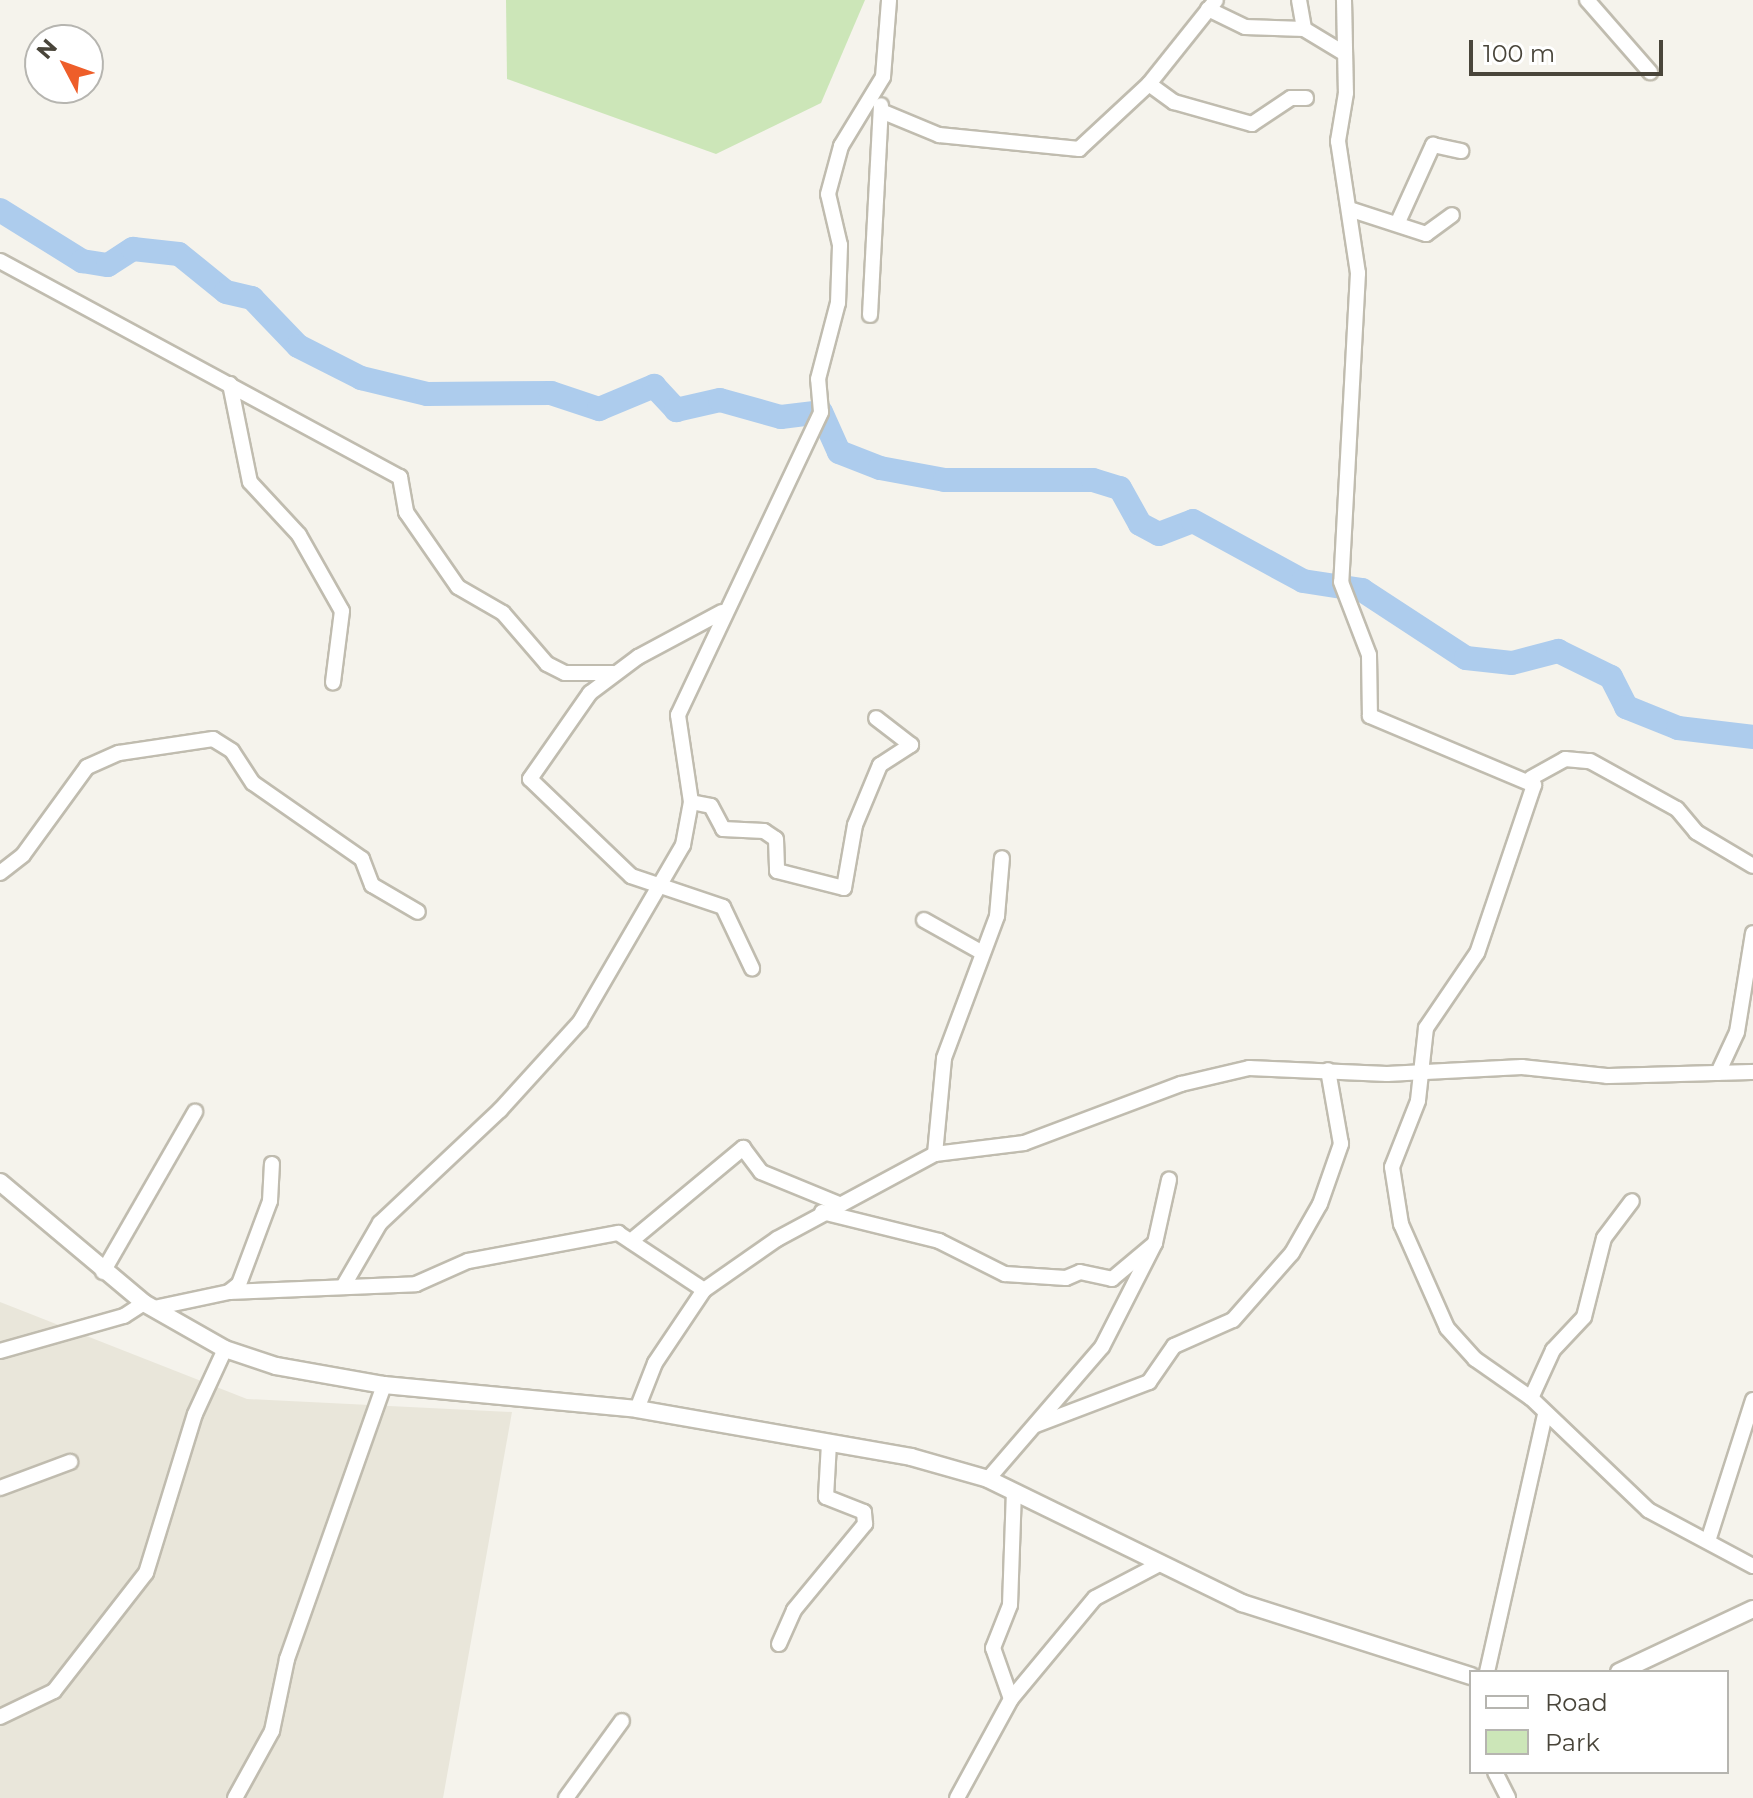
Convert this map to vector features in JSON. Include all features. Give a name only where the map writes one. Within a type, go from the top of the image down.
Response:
[{"type":"street","points":[[870,315],[889,0]]},
{"type":"street","points":[[1299,0],[1304,29]]},
{"type":"street","points":[[1344,0],[1342,52],[1346,93],[1338,141],[1358,273],[1341,582],[1369,655],[1370,716],[1531,778]]},
{"type":"street","points":[[1587,0],[1650,72]]},
{"type":"street","points":[[881,111],[939,135],[1067,151],[1085,145],[1149,84],[1212,4],[1245,27],[1304,29],[1342,52]]},
{"type":"street","points":[[344,1285],[380,1223],[500,1110],[580,1022],[661,890],[690,826],[691,802],[678,715],[722,612],[768,535],[780,489],[821,412],[818,379],[838,291],[840,245],[828,194],[841,146],[883,77]]},
{"type":"street","points":[[1149,84],[1174,102],[1252,124],[1291,98],[1306,98]]},
{"type":"street","points":[[1398,222],[1433,145],[1461,151]]},
{"type":"street","points":[[1349,209],[1398,222],[1426,234],[1452,215]]},
{"type":"street","points":[[0,261],[400,477],[406,512],[444,574],[503,613],[547,664],[565,673],[613,673]]},
{"type":"street","points":[[230,384],[250,482],[299,535],[342,611],[333,682]]},
{"type":"street","points":[[722,612],[613,673],[577,708],[530,779],[631,876],[661,890],[723,907],[752,968]]},
{"type":"street","points":[[691,802],[711,806],[723,829],[764,831],[776,839],[777,871],[844,888],[855,825],[880,765],[911,745],[876,718]]},
{"type":"street","points":[[0,873],[23,855],[87,767],[119,753],[213,739],[232,751],[253,783],[362,859],[372,885],[418,912]]},
{"type":"street","points":[[1753,866],[1696,832],[1677,809],[1590,761],[1565,759],[1531,778],[1477,953],[1426,1028],[1425,1071],[1392,1167],[1404,1236],[1447,1328],[1475,1359],[1531,1398],[1648,1510],[1753,1566]]},
{"type":"street","points":[[935,1154],[944,1058],[981,952],[997,916],[1002,858]]},
{"type":"street","points":[[924,920],[981,952]]},
{"type":"street","points":[[1718,1073],[1737,1032],[1753,933]]},
{"type":"street","points":[[637,1409],[655,1363],[704,1290],[822,1212],[935,1154],[1024,1143],[1181,1084],[1249,1068],[1753,1072]]},
{"type":"street","points":[[1036,1425],[1149,1382],[1174,1346],[1233,1320],[1292,1253],[1320,1204],[1341,1144],[1328,1070]]},
{"type":"street","points":[[103,1272],[195,1112]]},
{"type":"street","points":[[631,1241],[743,1148],[750,1148],[761,1172],[839,1204]]},
{"type":"street","points":[[229,1292],[239,1284],[270,1201],[272,1164]]},
{"type":"street","points":[[988,1479],[1102,1347],[1155,1243],[1169,1180]]},
{"type":"street","points":[[0,1182],[103,1272],[149,1306],[225,1349],[313,1375],[384,1385],[637,1409],[829,1444],[988,1479],[1156,1566],[1319,1633],[1469,1675]]},
{"type":"street","points":[[1531,1398],[1553,1350],[1584,1317],[1604,1238],[1632,1201]]},
{"type":"street","points":[[822,1212],[939,1241],[1005,1274],[1066,1278],[1080,1272],[1112,1279],[1155,1243]]},
{"type":"street","points":[[0,1351],[149,1306],[229,1292],[416,1284],[468,1261],[618,1233],[704,1290]]},
{"type":"street","points":[[0,1717],[54,1691],[146,1573],[195,1414],[225,1349]]},
{"type":"street","points":[[235,1798],[272,1731],[287,1659],[384,1385]]},
{"type":"street","points":[[1708,1541],[1753,1400]]},
{"type":"street","points":[[1487,1670],[1545,1414]]},
{"type":"street","points":[[779,1644],[794,1610],[865,1524],[864,1512],[826,1497],[829,1444]]},
{"type":"street","points":[[0,1488],[70,1462]]},
{"type":"street","points":[[1011,1699],[993,1648],[1010,1605],[1014,1492]]},
{"type":"street","points":[[957,1798],[1011,1699],[1095,1598],[1156,1566]]},
{"type":"street","points":[[1623,1670],[1753,1609]]},
{"type":"street","points":[[566,1798],[622,1721]]},
{"type":"street","points":[[1496,1774],[1508,1798]]},
{"type":"shaded area","points":[[0,1302],[247,1399],[512,1412],[443,1798],[0,1798]]},
{"type":"green space","points":[[506,0],[865,0],[821,103],[716,154],[507,79]]},
{"type":"waterway","points":[[0,210],[82,261],[108,265],[133,249],[179,254],[226,292],[252,298],[298,346],[361,378],[427,394],[551,393],[599,409],[654,386],[676,410],[720,400],[781,417],[821,412],[839,452],[880,468],[945,480],[1093,480],[1120,488],[1140,524],[1159,534],[1193,521],[1303,581],[1362,590],[1466,658],[1512,663],[1558,651],[1611,677],[1626,707],[1678,728],[1753,737]]}]
